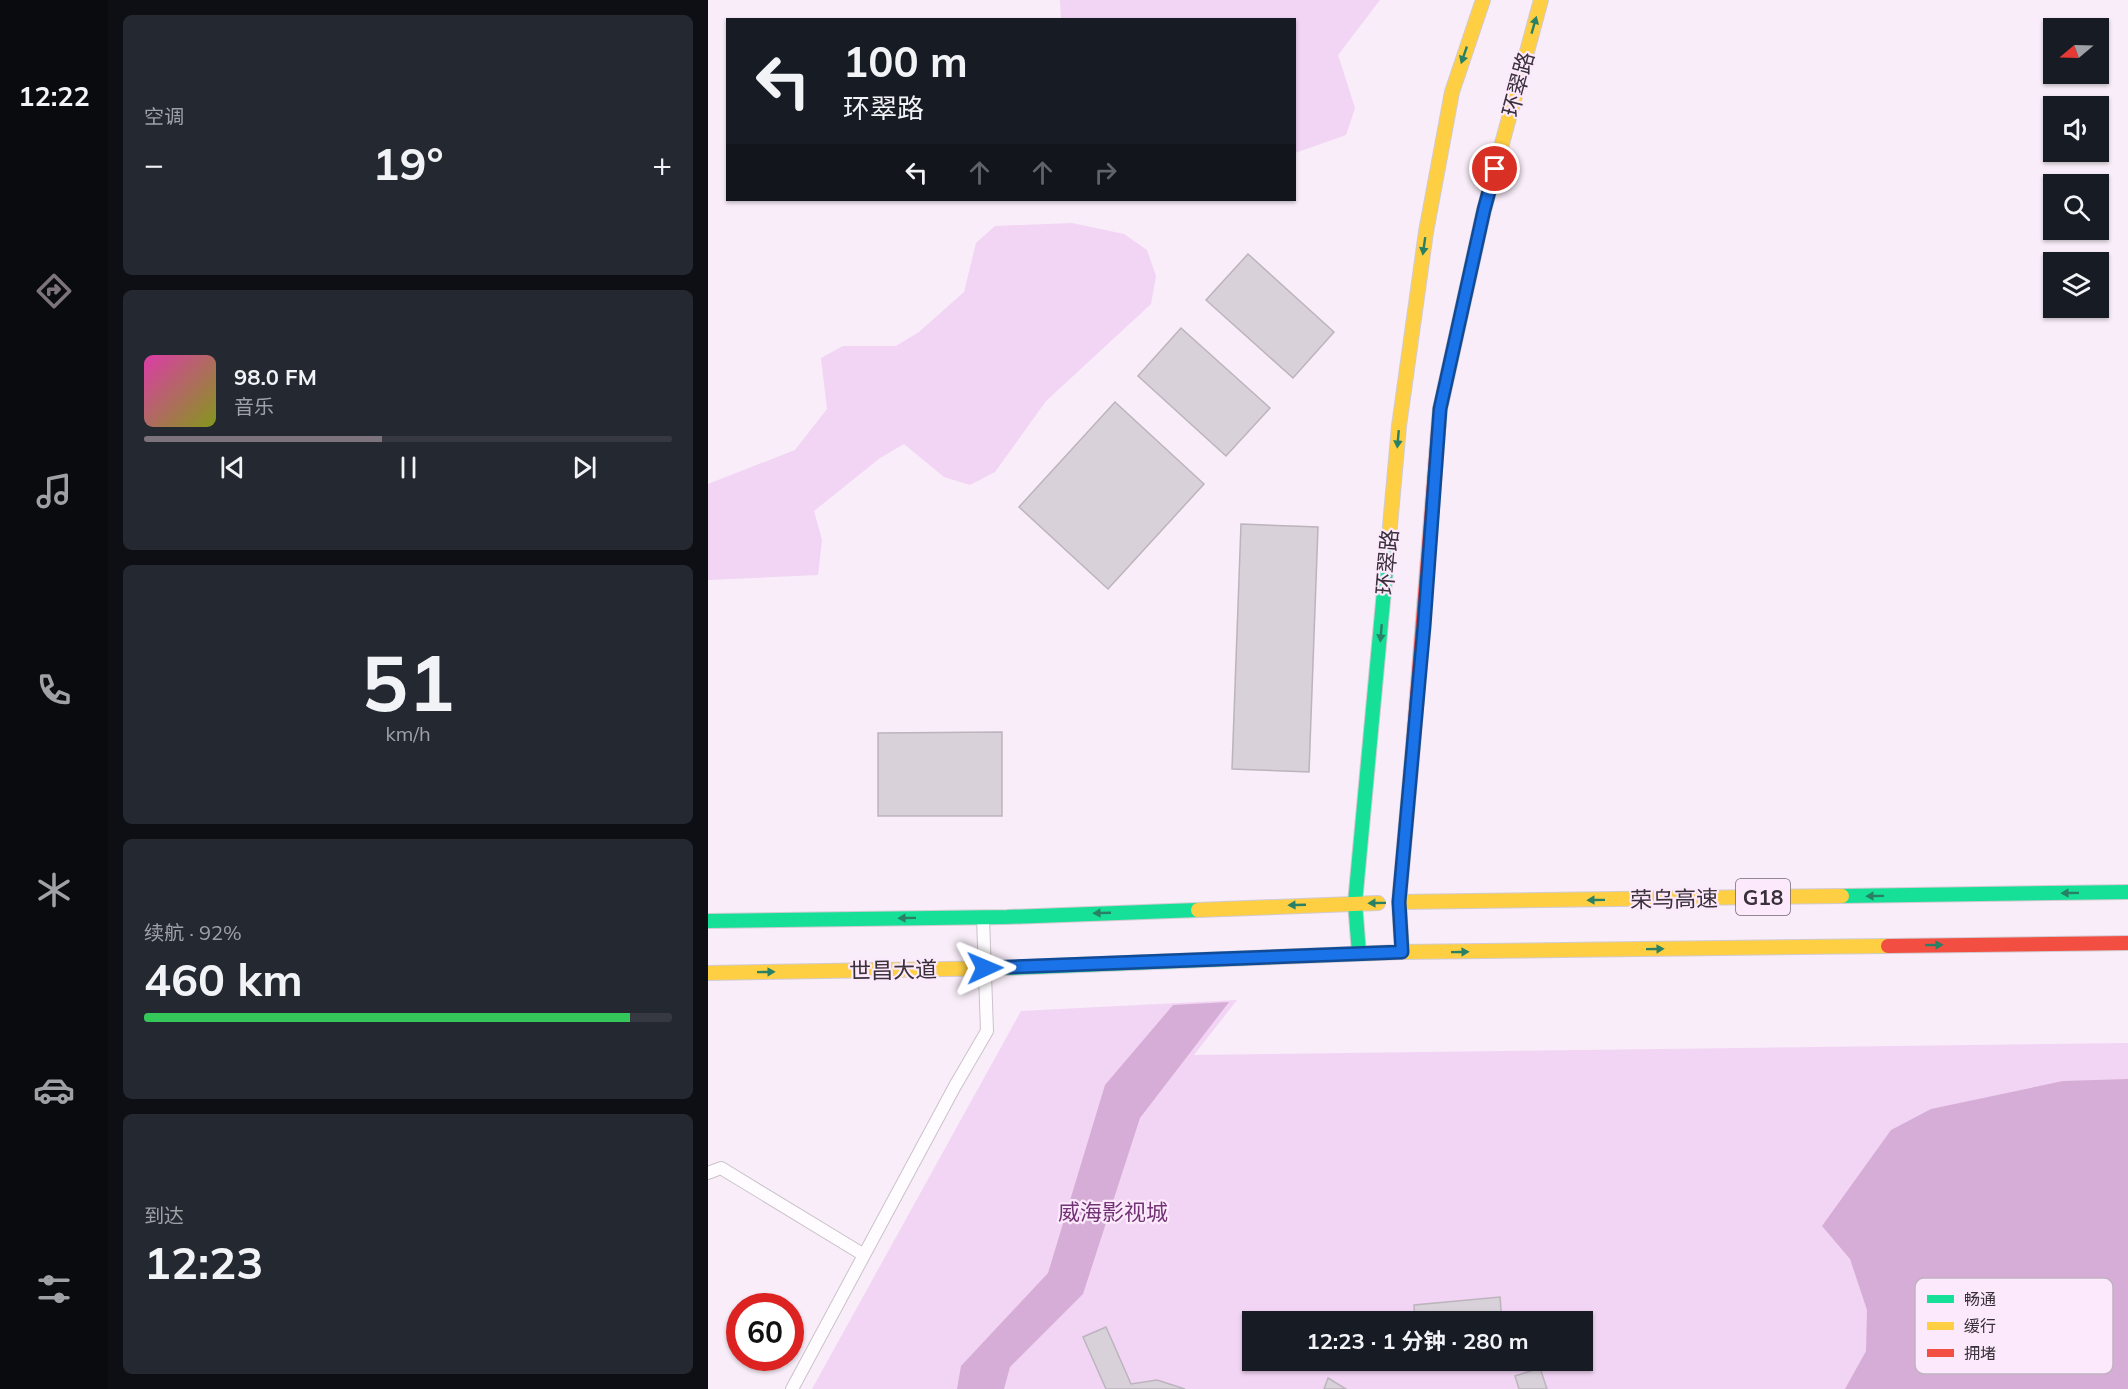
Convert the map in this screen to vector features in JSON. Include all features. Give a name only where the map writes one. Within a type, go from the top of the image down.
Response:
[{"type":"main road","name":"环翠路","points":[[1359,953],[1355,903],[1399,426],[1425,232],[1452,92],[1483,0]]},
{"type":"main road","name":"环翠路","points":[[1402,952],[1399,902],[1424,626],[1440,409],[1484,210],[1542,0]]},
{"type":"main road","name":"荣乌高速","points":[[1399,902],[2128,892]]},
{"type":"main road","points":[[708,921],[983,917],[1399,902]]},
{"type":"main road","name":"G18","points":[[1402,952],[2128,943]]},
{"type":"main road","name":"世昌大道","points":[[708,972],[985,968],[1402,952]]},
{"type":"lane","points":[[792,1389],[987,1031],[983,917]]},
{"type":"lane","points":[[708,1173],[721,1168],[864,1255]]},
{"type":"green space","points":[[1060,0],[1380,0],[1338,55],[1355,108],[1346,135],[1296,153],[1296,18],[1061,18]]},
{"type":"green space","points":[[1072,223],[1124,234],[1147,250],[1156,276],[1151,304],[1046,401],[995,472],[970,485],[944,477],[904,444],[880,458],[814,511],[822,540],[818,575],[708,580],[708,484],[795,450],[827,409],[821,358],[843,346],[896,346],[919,332],[964,292],[976,243],[995,226]]},
{"type":"green space","name":"威海影视城","points":[[1237,1000],[1194,1055],[2128,1043],[2128,1389],[812,1389],[1021,1011]]},
{"type":"shaded area","points":[[1229,1002],[1140,1118],[1083,1294],[1010,1367],[1004,1389],[957,1389],[961,1366],[1048,1273],[1105,1085],[1173,1005]]},
{"type":"shaded area","points":[[2128,1079],[2128,1389],[1845,1389],[1866,1351],[1867,1310],[1850,1259],[1822,1226],[1891,1130],[1931,1109],[2063,1081]]},
{"type":"building","points":[[1248,254],[1334,332],[1293,378],[1206,300]]},
{"type":"building","points":[[1181,328],[1270,408],[1226,456],[1138,376]]},
{"type":"building","points":[[1115,402],[1204,484],[1108,589],[1019,507]]},
{"type":"building","points":[[1241,524],[1318,527],[1309,772],[1232,769]]},
{"type":"building","points":[[1002,732],[1002,816],[878,816],[878,733]]},
{"type":"building","points":[[1500,1297],[1501,1311],[1414,1311],[1414,1305]]},
{"type":"building","points":[[1106,1327],[1131,1384],[1157,1380],[1185,1389],[1106,1389],[1083,1337]]},
{"type":"building","points":[[1531,1371],[1541,1371],[1547,1389],[1519,1389],[1515,1376]]},
{"type":"building","points":[[1328,1378],[1346,1389],[1324,1389]]},
{"type":"traffic: fast","points":[[1359,953],[1355,903],[1389,537]]},
{"type":"traffic: fast","points":[[1842,896],[2128,892]]},
{"type":"traffic: fast","points":[[708,921],[1007,917],[1198,910]]},
{"type":"traffic: fast","points":[[1007,968],[1250,958]]},
{"type":"traffic: slow","points":[[1389,537],[1399,426],[1426,232],[1452,92],[1483,0]]},
{"type":"traffic: slow","points":[[1438,432],[1440,409],[1484,210],[1541,0]]},
{"type":"traffic: slow","points":[[1250,958],[1402,952],[1399,902],[1413,746]]},
{"type":"traffic: slow","points":[[1399,902],[1842,896]]},
{"type":"traffic: slow","points":[[1198,910],[1378,903]]},
{"type":"traffic: slow","points":[[1402,952],[1888,946]]},
{"type":"traffic: slow","points":[[708,973],[1007,968]]},
{"type":"traffic: jam","points":[[1413,746],[1438,432]]},
{"type":"traffic: jam","points":[[1888,946],[2128,943]]},
{"type":"route","points":[[985,968],[1402,952],[1399,902],[1424,626],[1440,409],[1495,169]]}]
